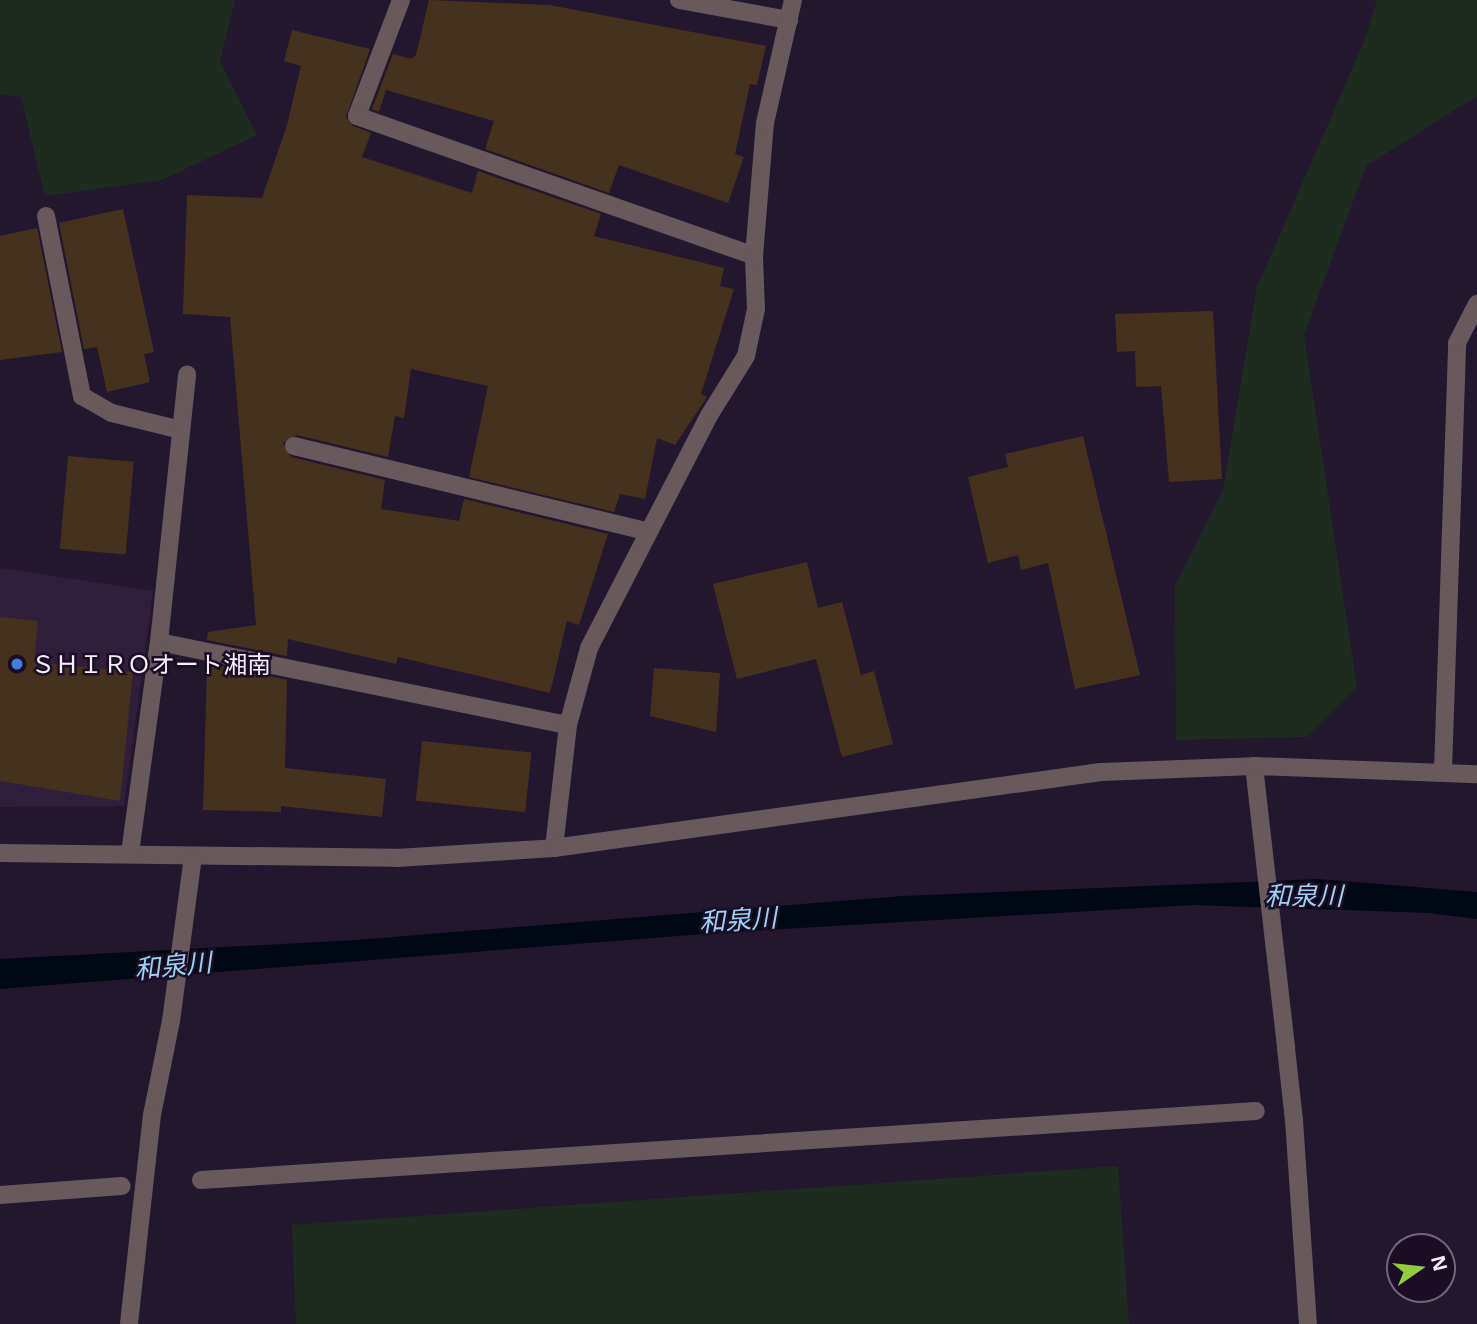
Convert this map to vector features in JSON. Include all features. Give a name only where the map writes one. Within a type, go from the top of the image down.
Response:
[{"type":"street","points":[[401,0],[357,116],[754,256]]},
{"type":"street","points":[[679,0],[789,20]]},
{"type":"street","points":[[554,848],[568,725],[589,648],[710,414],[746,356],[756,309],[754,256],[765,123],[793,0]]},
{"type":"street","points":[[46,216],[82,396],[112,413],[181,430]]},
{"type":"street","points":[[1443,771],[1457,343],[1477,304]]},
{"type":"street","points":[[130,853],[159,642],[187,374]]},
{"type":"street","points":[[294,446],[649,532]]},
{"type":"street","points":[[159,642],[568,725]]},
{"type":"street","points":[[1254,766],[1294,1120],[1308,1324]]},
{"type":"street","points":[[0,853],[130,853],[192,858],[397,858],[554,848],[1101,772],[1254,766],[1477,774]]},
{"type":"street","points":[[129,1324],[152,1115],[172,1021],[192,858]]},
{"type":"street","points":[[201,1180],[1256,1111]]},
{"type":"street","points":[[0,1195],[122,1186]]},
{"type":"shaded area","points":[[0,568],[153,591],[124,806],[0,807]]},
{"type":"green space","points":[[0,0],[235,0],[220,62],[257,135],[162,180],[45,196],[21,97],[0,95]]},
{"type":"green space","points":[[1377,0],[1477,0],[1477,96],[1366,166],[1304,335],[1357,688],[1308,737],[1176,740],[1175,586],[1223,490],[1257,287],[1363,44]]},
{"type":"green space","points":[[1118,1166],[1129,1324],[296,1324],[292,1225]]},
{"type":"water","name":"和泉川","points":[[1318,879],[1477,892],[1477,919],[1429,913],[1193,905],[717,933],[0,989],[0,959],[355,940],[902,896]]},
{"type":"building","points":[[429,0],[549,5],[766,46],[757,85],[750,84],[735,154],[744,157],[728,203],[619,165],[609,193],[485,149],[494,121],[386,90],[379,112],[372,109],[393,54],[411,59],[416,55]]},
{"type":"building","points":[[292,30],[370,49],[346,117],[353,126],[371,133],[362,157],[472,193],[478,171],[601,214],[594,236],[724,268],[720,286],[734,289],[701,394],[707,397],[675,445],[657,438],[645,499],[620,494],[614,512],[469,477],[488,386],[411,369],[404,418],[395,416],[388,457],[297,435],[283,443],[291,457],[385,480],[381,509],[459,521],[464,499],[608,534],[579,625],[567,621],[550,693],[398,657],[396,664],[288,639],[287,656],[207,640],[208,632],[256,625],[230,317],[183,314],[187,195],[262,198],[287,125],[301,66],[284,61]]},
{"type":"building","points":[[123,209],[154,352],[144,354],[150,382],[107,392],[97,347],[84,349],[59,223]]},
{"type":"building","points":[[37,228],[62,352],[0,360],[0,236]]},
{"type":"building","points":[[1213,311],[1222,479],[1169,482],[1161,386],[1136,387],[1135,351],[1117,352],[1115,314]]},
{"type":"building","points":[[1083,436],[1140,675],[1075,689],[1048,563],[1021,570],[1018,555],[988,563],[968,477],[1008,467],[1005,454]]},
{"type":"building","points":[[68,456],[134,462],[126,554],[60,549]]},
{"type":"building","points":[[807,562],[818,608],[842,602],[861,675],[874,671],[893,744],[842,757],[816,659],[737,679],[713,584]]},
{"type":"building","points":[[0,617],[38,621],[34,662],[133,672],[120,801],[0,781]]},
{"type":"building","points":[[207,663],[287,680],[285,768],[386,779],[382,817],[281,806],[281,812],[203,810]]},
{"type":"building","points":[[654,668],[720,673],[716,732],[650,716]]},
{"type":"building","points":[[422,741],[531,752],[525,812],[416,801]]},
{"type":"place","name":"ＳＨＩＲＯオート湘南","points":[[17,664]]}]
